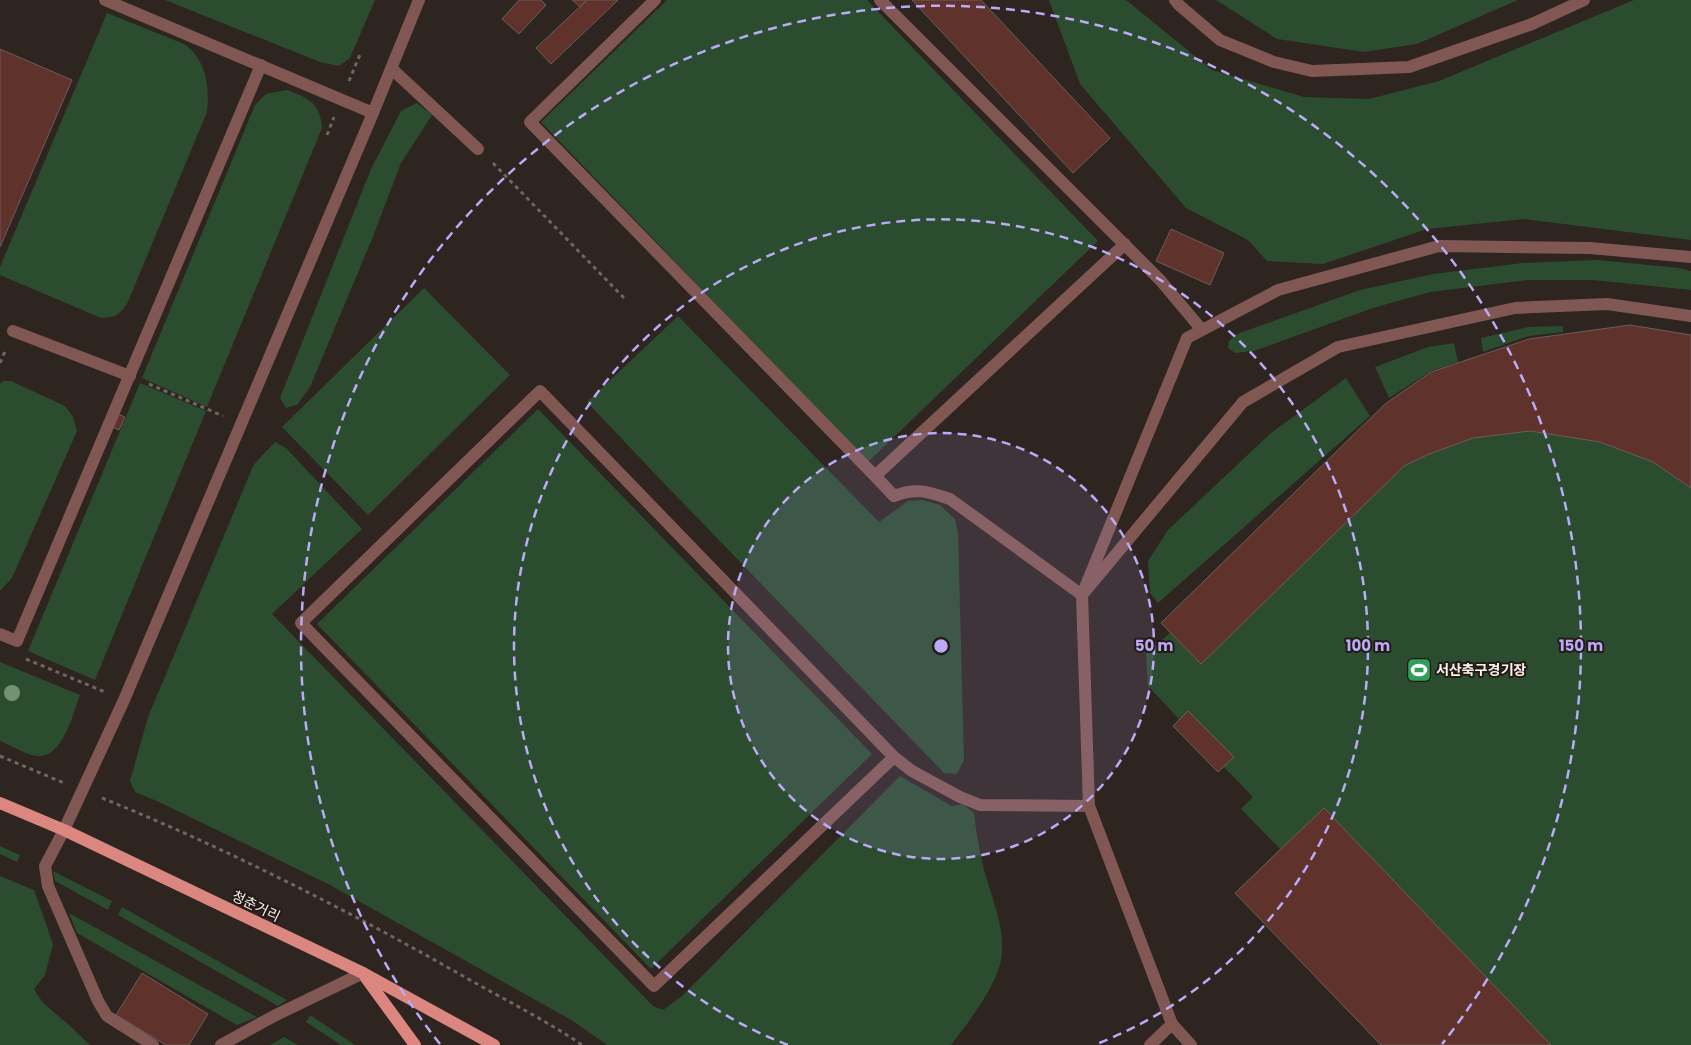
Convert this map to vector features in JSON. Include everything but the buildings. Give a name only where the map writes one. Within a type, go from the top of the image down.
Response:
[{"type":"main road","name":"청춘거리","points":[[0,803],[64,830],[363,974],[494,1045]]},
{"type":"main road","points":[[363,974],[415,1045]]},
{"type":"street","points":[[105,0],[373,113]]},
{"type":"street","points":[[153,1045],[107,1016],[98,1001],[58,912],[48,886],[44,866],[64,830],[124,700],[392,68],[419,0]]},
{"type":"street","points":[[656,0],[530,122],[894,496],[907,491],[928,491],[950,499],[1082,594]]},
{"type":"street","points":[[880,0],[1161,280],[1202,330]]},
{"type":"street","points":[[1175,0],[1220,40],[1274,62],[1312,71],[1409,67],[1532,24],[1584,0]]},
{"type":"street","points":[[0,634],[17,641],[260,65]]},
{"type":"street","points":[[392,68],[478,149]]},
{"type":"street","points":[[875,476],[1125,244]]},
{"type":"street","points":[[1192,1045],[1172,1024],[1089,806],[1082,594],[1187,338],[1278,290],[1439,246],[1590,248],[1691,257]]},
{"type":"street","points":[[1082,594],[1243,402],[1338,347],[1515,308],[1607,304],[1691,316]]},
{"type":"street","points":[[13,331],[130,376]]},
{"type":"street","points":[[894,757],[654,986],[301,623],[540,391],[894,757],[912,771],[980,806],[1089,806]]},
{"type":"street","points":[[221,1045],[274,1016],[363,974]]},
{"type":"street","points":[[1150,1045],[1172,1024]]},
{"type":"path","points":[[478,149],[624,298]]},
{"type":"path","points":[[130,376],[241,424]]},
{"type":"path","points":[[17,641],[23,658],[124,700]]},
{"type":"path","points":[[0,756],[156,820],[323,900],[424,954],[582,1045]]},
{"type":"green space","points":[[165,0],[375,0],[350,58],[339,66],[320,62]]},
{"type":"green space","points":[[667,0],[867,0],[1098,241],[868,462],[541,122]]},
{"type":"green space","points":[[1049,0],[1126,0],[1212,70],[1304,97],[1369,99],[1439,81],[1634,0],[1691,0],[1691,240],[1524,219],[1427,229],[1323,264],[1267,261],[1248,240],[1186,208],[1080,84]]},
{"type":"green space","points":[[1216,0],[1518,0],[1417,44],[1364,52],[1277,39]]},
{"type":"green space","points":[[107,13],[184,44],[191,50],[202,65],[205,74],[208,102],[207,112],[127,304],[116,315],[101,318],[0,275],[0,267]]},
{"type":"green space","points":[[287,90],[307,99],[316,107],[322,128],[207,407],[142,378],[255,105],[266,94]]},
{"type":"green space","points":[[417,103],[432,115],[401,163],[372,239],[310,387],[297,405],[286,408],[280,398],[371,169],[401,111]]},
{"type":"green space","points":[[1598,260],[1680,268],[1691,271],[1691,290],[1593,280],[1528,280],[1430,292],[1373,308],[1254,351],[1235,353],[1228,348],[1229,341],[1237,334],[1360,290],[1433,274],[1523,263]]},
{"type":"green space","points":[[424,288],[510,375],[368,515],[282,427]]},
{"type":"green space","points":[[678,316],[879,522],[908,501],[922,500],[940,505],[955,519],[958,532],[964,760],[957,774],[944,773],[587,402]]},
{"type":"green space","name":"서산축구경기장","points":[[1630,325],[1691,335],[1691,1045],[1381,1045],[1235,893],[1280,849],[1241,809],[1253,797],[1224,767],[1218,772],[1173,726],[1179,719],[1148,686],[1146,654],[1170,633],[1161,623],[1385,404],[1431,372],[1529,339]]},
{"type":"green space","points":[[1563,326],[1563,332],[1529,336],[1483,352],[1481,338],[1528,327]]},
{"type":"green space","points":[[1454,343],[1458,362],[1431,371],[1389,398],[1375,367],[1428,347]]},
{"type":"green space","points":[[1346,378],[1370,416],[1158,603],[1150,593],[1148,561],[1168,530],[1271,433]]},
{"type":"green space","points":[[3,381],[11,381],[65,406],[73,417],[77,431],[12,578],[0,591],[0,384]]},
{"type":"green space","points":[[140,383],[206,411],[95,680],[28,651]]},
{"type":"green space","points":[[538,409],[872,754],[651,969],[317,624]]},
{"type":"green space","points":[[275,442],[286,448],[362,529],[272,614],[653,1006],[663,1010],[682,996],[900,776],[952,806],[963,804],[974,813],[983,866],[999,919],[1002,952],[996,976],[990,988],[951,1045],[607,1045],[573,1021],[330,885],[135,792],[130,781],[148,717],[254,464]]},
{"type":"green space","points":[[0,662],[80,695],[70,724],[60,743],[53,751],[45,755],[36,756],[0,741]]},
{"type":"green space","points":[[0,846],[20,855],[17,862],[0,854]]},
{"type":"green space","points":[[53,871],[112,901],[108,910],[55,881]]},
{"type":"green space","points":[[0,876],[34,890],[53,944],[45,975],[34,989],[46,1005],[90,1045],[0,1045]]},
{"type":"green space","points":[[122,907],[287,1000],[278,1006],[118,915]]},
{"type":"green space","points":[[69,913],[257,1017],[237,1025],[77,933]]},
{"type":"green space","points":[[310,1015],[355,1045],[341,1045],[306,1022]]},
{"type":"green space","points":[[284,1037],[298,1045],[270,1045]]},
{"type":"place","name":"서산축구경기장","points":[[1419,670]]}]
